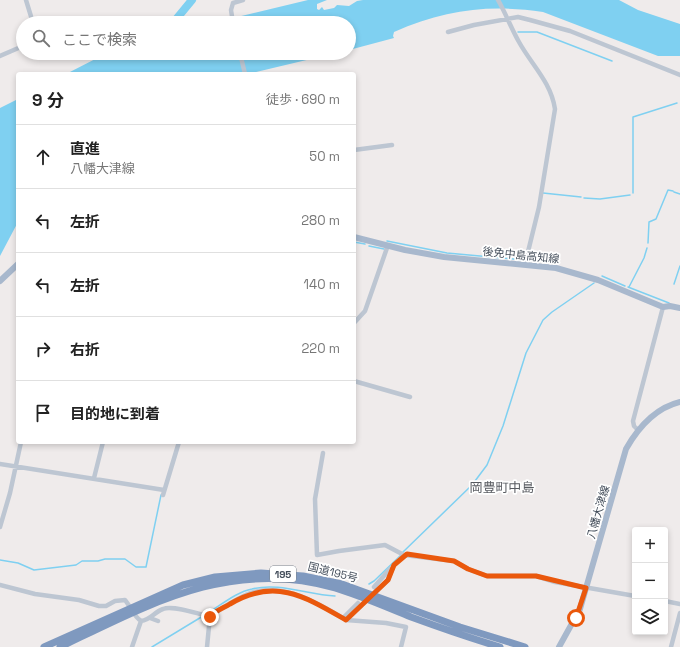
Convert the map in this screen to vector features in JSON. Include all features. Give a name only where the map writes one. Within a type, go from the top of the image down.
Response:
[{"type":"highway","name":"国道195号","points":[[60,647],[183,585],[235,574],[261,573],[304,576],[342,584],[460,627],[525,647]]},
{"type":"highway","name":"国道195号","points":[[372,594],[448,630],[500,647]]},
{"type":"highway","name":"国道195号","points":[[44,647],[133,609]]},
{"type":"main road","name":"後免中島高知線","points":[[356,238],[388,246],[457,259],[556,268],[580,274],[663,307],[670,306],[680,308]]},
{"type":"main road","points":[[0,281],[16,266]]},
{"type":"main road","name":"八幡大津線","points":[[559,647],[580,609],[626,449],[638,430],[654,414],[667,406],[680,402]]},
{"type":"street","points":[[26,0],[31,16]]},
{"type":"street","points":[[232,16],[231,2],[243,0]]},
{"type":"street","points":[[498,0],[521,45],[547,85],[552,95],[555,109],[539,207],[525,264]]},
{"type":"street","points":[[448,32],[474,25],[518,17],[551,25],[680,75]]},
{"type":"street","points":[[0,56],[16,49]]},
{"type":"street","points":[[242,60],[245,72]]},
{"type":"street","points":[[356,150],[392,145]]},
{"type":"street","points":[[356,320],[365,311],[388,246]]},
{"type":"street","points":[[638,430],[634,426],[633,420],[663,307]]},
{"type":"street","points":[[356,382],[410,397]]},
{"type":"street","points":[[0,527],[21,444]]},
{"type":"street","points":[[94,478],[102,444]]},
{"type":"street","points":[[0,464],[94,478],[164,492],[178,444]]},
{"type":"street","points":[[322,453],[315,499],[317,555],[385,545],[402,555],[449,560],[487,576],[536,576],[586,588],[632,596]]},
{"type":"street","points":[[345,619],[388,580],[394,565],[402,555]]},
{"type":"street","points":[[0,584],[35,594],[79,600],[99,606],[106,606],[115,601],[125,600],[133,609],[136,618],[142,621],[150,618],[156,612],[167,608],[206,616],[242,596],[256,591],[272,591],[304,597],[345,619],[386,622],[406,627],[401,647]]},
{"type":"street","points":[[668,602],[680,604]]},
{"type":"street","points":[[345,619],[358,603]]},
{"type":"street","points":[[671,647],[680,613]]},
{"type":"street","points":[[206,616],[207,647]]},
{"type":"street","points":[[150,618],[158,621]]},
{"type":"street","points":[[132,647],[142,621]]},
{"type":"water","points":[[308,0],[327,0],[317,4],[317,9],[319,10],[322,7],[324,10],[334,8],[337,5],[349,6],[357,1],[363,0],[619,0],[638,10],[680,24],[680,56],[658,56],[543,12],[523,10],[485,9],[431,18],[394,32],[394,38],[356,48],[356,16],[241,16]]},
{"type":"water","points":[[93,60],[307,60],[256,72],[70,72]]},
{"type":"water","points":[[16,100],[16,226],[0,256],[0,108]]},
{"type":"waterway","points":[[179,16],[192,0]]},
{"type":"waterway","points":[[518,32],[537,32],[612,61]]},
{"type":"waterway","points":[[633,193],[633,117],[677,103]]},
{"type":"waterway","points":[[648,243],[649,222],[656,219],[668,190],[673,191]]},
{"type":"waterway","points":[[674,192],[680,194]]},
{"type":"waterway","points":[[543,193],[581,197]]},
{"type":"waterway","points":[[584,198],[600,199],[630,195]]},
{"type":"waterway","points":[[387,241],[447,253],[524,260]]},
{"type":"waterway","points":[[356,242],[365,244]]},
{"type":"waterway","points":[[369,246],[384,249]]},
{"type":"waterway","points":[[629,287],[644,258],[647,248]]},
{"type":"waterway","points":[[674,284],[680,266]]},
{"type":"waterway","points":[[602,276],[625,286]]},
{"type":"waterway","points":[[403,552],[472,485],[487,465],[503,426],[526,353],[543,320],[594,283]]},
{"type":"waterway","points":[[628,287],[669,303]]},
{"type":"waterway","points":[[0,560],[18,563],[34,570],[76,565],[82,561],[98,561],[105,559],[125,559],[136,567],[146,567],[161,495]]},
{"type":"waterway","points":[[369,584],[401,555]]},
{"type":"waterway","points":[[206,614],[240,593],[262,587],[283,588],[335,596]]},
{"type":"waterway","points":[[152,647],[203,616]]},
{"type":"district","name":"岡豊町中島","points":[[502,487]]},
{"type":"route","points":[[210,617],[242,596],[256,591],[277,591],[304,597],[314,601],[346,620],[388,580],[394,565],[404,554],[407,554],[432,559],[454,561],[461,566],[487,576],[536,576],[555,582],[563,582],[586,588],[576,618]]}]
